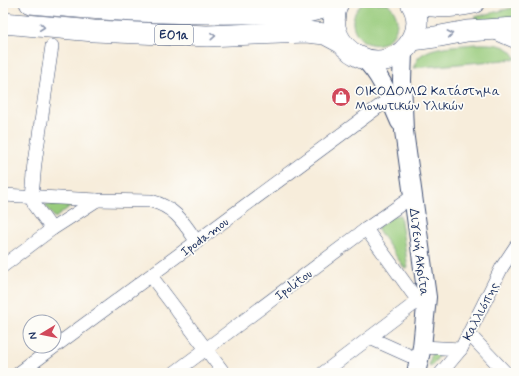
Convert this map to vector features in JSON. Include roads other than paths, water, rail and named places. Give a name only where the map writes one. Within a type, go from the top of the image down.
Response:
[{"type":"main road","name":"ΕΟ1α","points":[[30,3],[206,14],[305,12],[327,7],[335,3]]},
{"type":"main road","name":"ΕΟ1α","points":[[338,3],[335,9],[334,21],[337,33],[342,43]]},
{"type":"main road","points":[[412,3],[440,8],[474,3]]},
{"type":"main road","points":[[365,60],[377,62],[383,61],[397,56],[407,46],[417,28],[416,14],[412,3]]},
{"type":"main road","name":"ΕΟ1α","points":[[3,23],[108,32],[206,36],[306,32],[325,34],[342,43],[352,53],[365,60]]},
{"type":"main road","points":[[407,46],[435,37],[467,31],[516,28]]},
{"type":"main road","name":"Διγενή Ακρίτα","points":[[407,46],[402,86],[404,132],[413,196],[422,299],[419,360]]},
{"type":"main road","name":"Διγενή Ακρίτα","points":[[365,60],[371,65],[379,77],[404,132]]},
{"type":"street","points":[[488,30],[516,42]]},
{"type":"street","points":[[52,46],[35,163],[32,197],[34,204],[52,229]]},
{"type":"street","name":"Ipodamou","points":[[19,373],[389,99]]},
{"type":"street","points":[[3,195],[151,201],[160,203],[176,213],[197,242]]},
{"type":"street","name":"Ipolitou","points":[[174,373],[366,229],[413,196]]},
{"type":"street","points":[[3,266],[52,229],[97,200]]},
{"type":"street","points":[[323,373],[422,299],[366,229]]},
{"type":"street","name":"Καλλιόπης","points":[[441,373],[461,349],[502,267],[516,248]]},
{"type":"street","points":[[152,276],[224,373]]},
{"type":"street","points":[[469,334],[506,373]]},
{"type":"street","points":[[370,338],[419,360],[442,349],[461,349]]},
{"type":"place","name":"ΟΙΚΟΔΟΜΩ Κατάστημα Μονωτικών Υλικών","points":[[341,97]]}]
